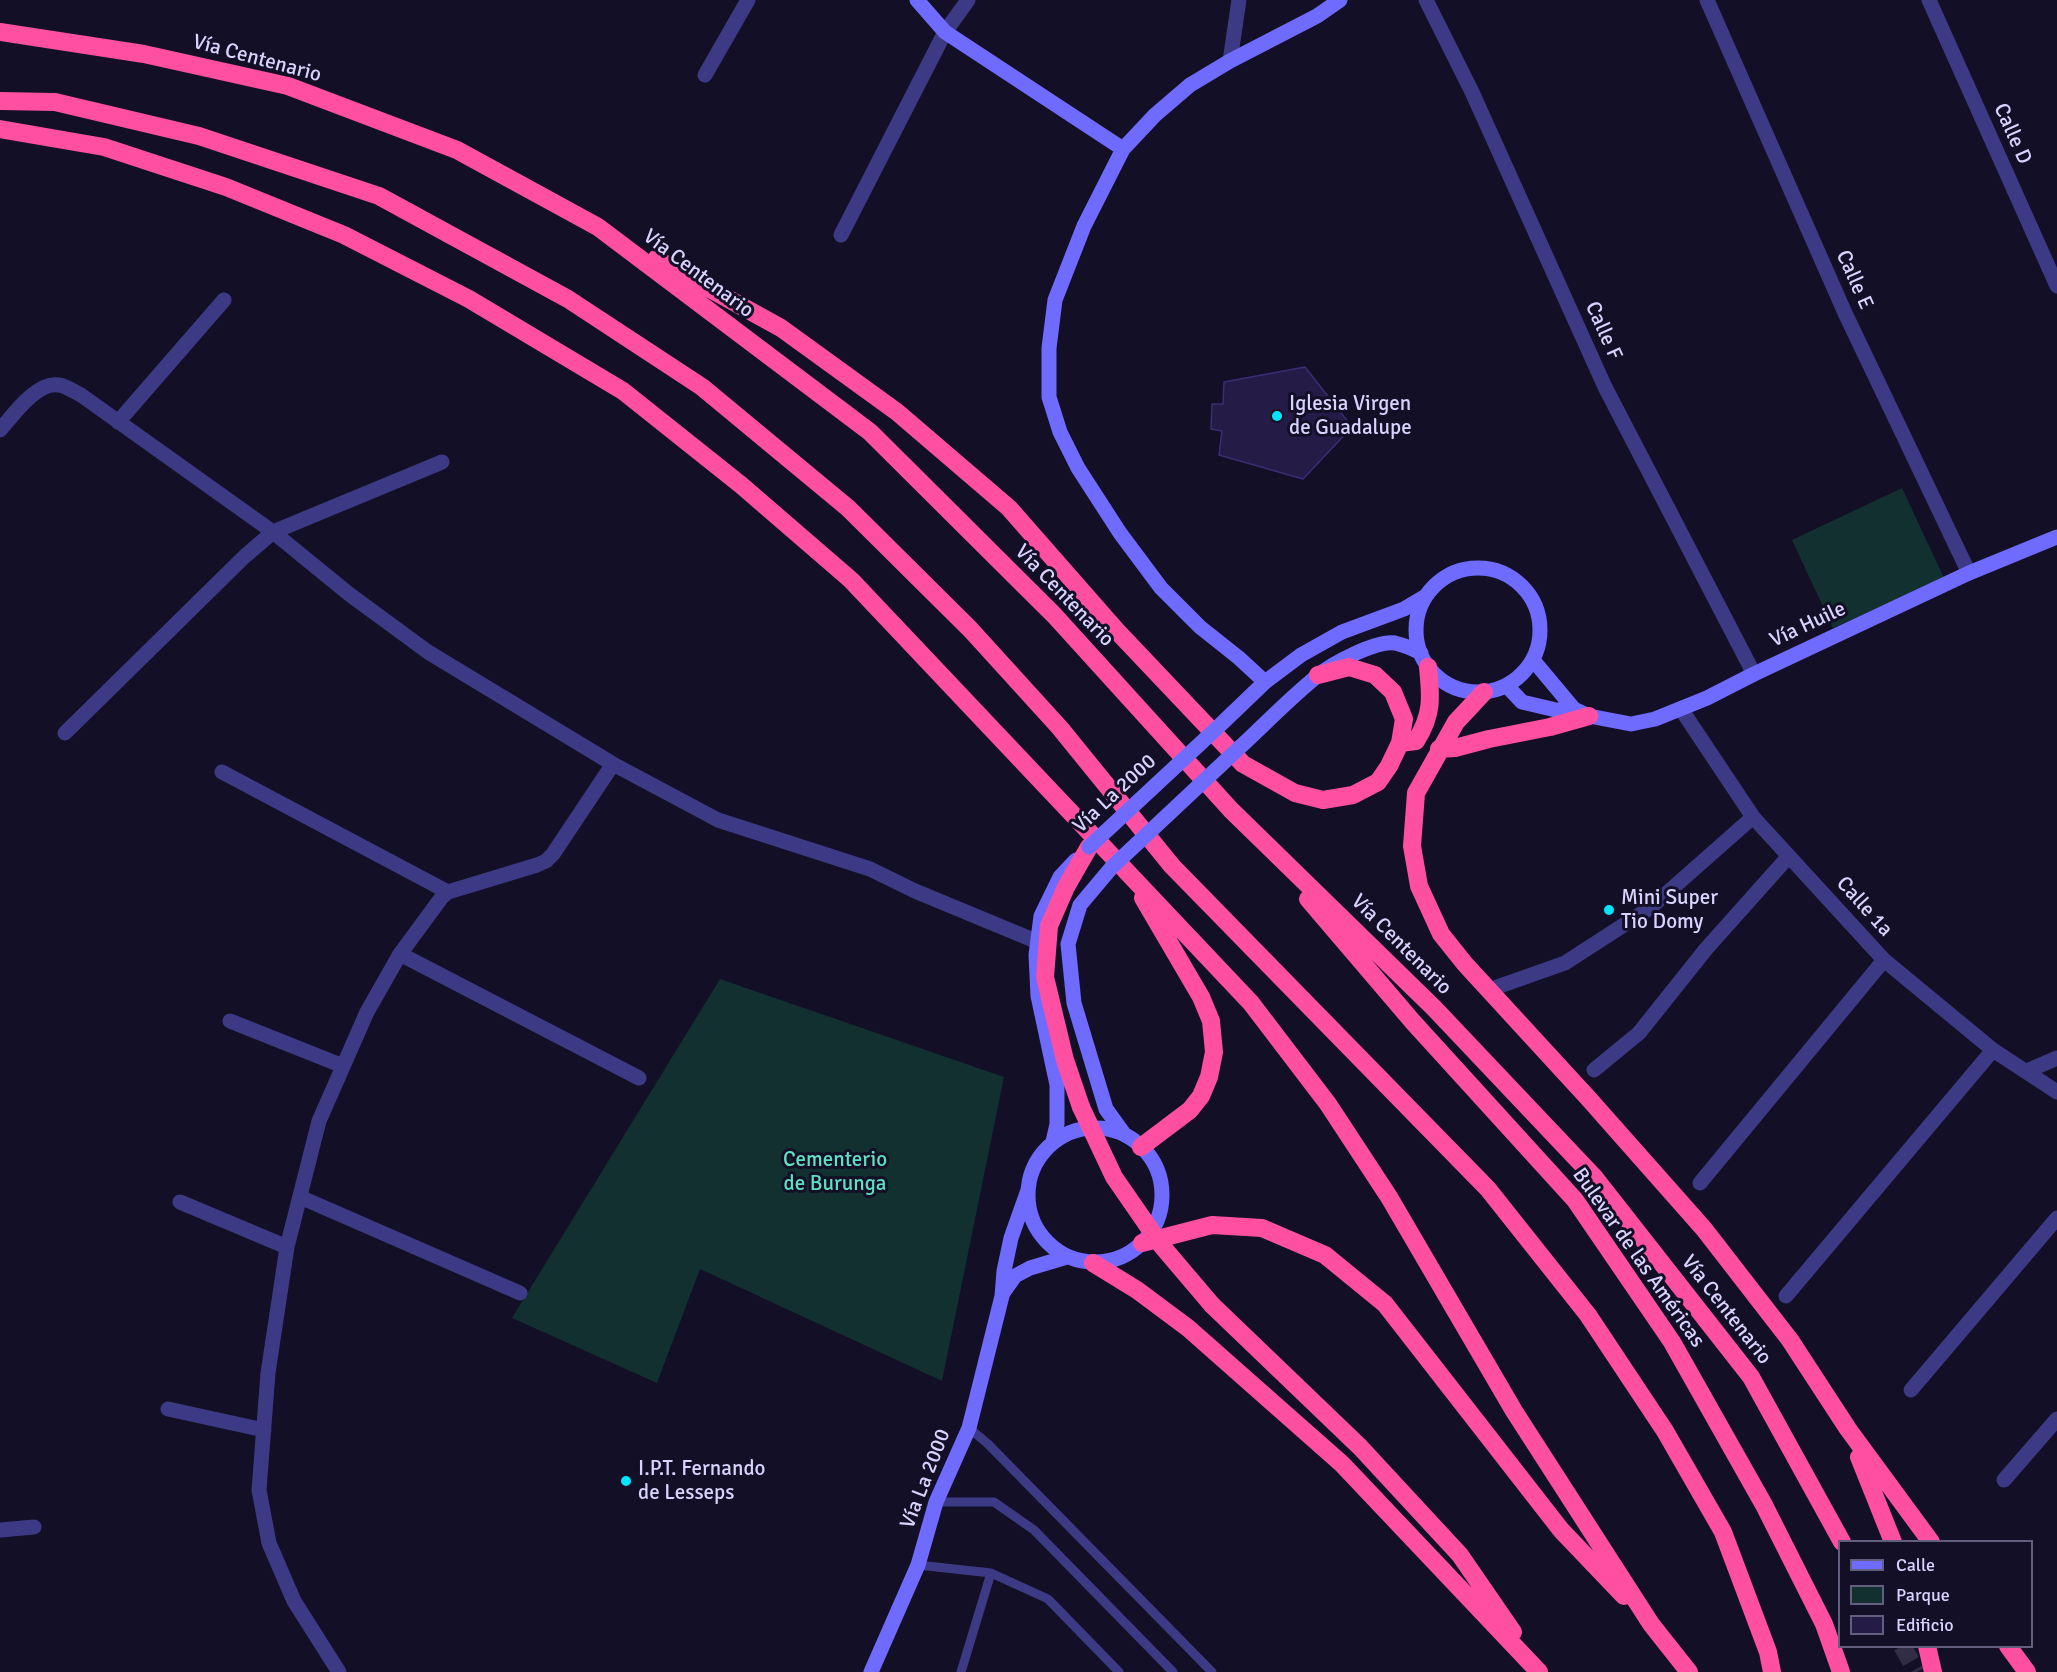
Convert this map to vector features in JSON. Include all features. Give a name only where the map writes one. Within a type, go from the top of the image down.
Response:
[{"type":"highway","name":"Vía Centenario","points":[[0,33],[144,54],[288,86],[457,150],[598,227],[870,432],[1054,615],[1231,810],[1434,1008],[1595,1178],[1751,1377],[1841,1540]]},
{"type":"highway","points":[[0,101],[55,102],[199,136],[379,196],[568,299],[702,387],[848,508],[970,629],[1059,728],[1172,866],[1488,1189],[1588,1315],[1665,1431],[1723,1532],[1768,1652],[1772,1672]]},
{"type":"highway","points":[[0,129],[104,147],[226,187],[344,235],[469,299],[623,391],[741,485],[851,580],[1121,870],[1251,1003],[1328,1104],[1389,1197],[1514,1411],[1651,1624]]},
{"type":"highway","points":[[598,227],[781,328],[897,412],[1009,508],[1116,630],[1243,765],[1295,793],[1323,800],[1353,795],[1378,782],[1389,766],[1400,743],[1404,718],[1393,692],[1375,675],[1349,667],[1317,675]]},
{"type":"highway","points":[[1400,743],[1416,741],[1425,728],[1432,699],[1424,660]]},
{"type":"highway","points":[[1484,692],[1456,722],[1439,748],[1416,793],[1412,846],[1419,886],[1442,934],[1465,964],[1589,1099],[1704,1230],[1790,1340],[1848,1429],[1930,1540]]},
{"type":"highway","points":[[1439,748],[1455,748],[1550,727],[1581,712]]},
{"type":"highway","name":"Bulevar de las Américas","points":[[1231,810],[1413,1022],[1575,1200],[1678,1352],[1764,1505],[1824,1624],[1842,1672]]},
{"type":"highway","points":[[1089,847],[1066,887],[1049,926],[1045,977],[1065,1060],[1081,1107],[1114,1177],[1161,1245],[1212,1305],[1360,1447],[1460,1555],[1540,1672]]},
{"type":"highway","points":[[1121,870],[1201,996],[1211,1021],[1214,1052],[1209,1077],[1201,1096],[1190,1110],[1141,1147]]},
{"type":"highway","points":[[1142,1243],[1212,1225],[1262,1228],[1325,1255],[1385,1304],[1561,1530],[1651,1624],[1689,1672]]},
{"type":"highway","points":[[1093,1263],[1137,1290],[1188,1328],[1342,1464],[1540,1672]]},
{"type":"highway","points":[[1848,1429],[1892,1540]]},
{"type":"highway","points":[[1928,1648],[1933,1672]]},
{"type":"highway","points":[[2009,1648],[2027,1672]]},
{"type":"street","points":[[705,75],[748,0]]},
{"type":"street","points":[[916,0],[945,32],[1123,149]]},
{"type":"street","points":[[841,235],[945,32],[968,0]]},
{"type":"street","points":[[1230,61],[1239,0]]},
{"type":"street","points":[[1265,682],[1200,627],[1161,588],[1120,533],[1078,468],[1060,432],[1049,398],[1049,348],[1055,300],[1084,226],[1123,149],[1155,115],[1190,85],[1230,61],[1317,16],[1340,0]]},
{"type":"street","name":"Calle F","points":[[1426,0],[1472,92],[1605,387],[1754,674]]},
{"type":"street","name":"Calle E","points":[[1707,0],[1845,313],[1970,573]]},
{"type":"street","name":"Calle D","points":[[1929,0],[2057,286]]},
{"type":"street","points":[[118,422],[224,300]]},
{"type":"street","points":[[0,430],[34,393],[45,386],[59,385],[81,395],[273,532],[349,594],[428,652],[613,764],[718,820],[870,868],[915,891],[1038,942]]},
{"type":"street","points":[[65,733],[244,557],[273,532],[442,462]]},
{"type":"street","name":"Vía Huile","points":[[1507,686],[1522,702],[1556,710],[1581,712],[1631,724],[1655,719],[1707,698],[1970,573],[2057,537]]},
{"type":"street","points":[[1124,1134],[1099,1128],[1075,1131],[1053,1142],[1035,1164],[1028,1190],[1031,1217],[1045,1241],[1067,1257],[1093,1263],[1119,1258],[1142,1243],[1155,1226],[1161,1206],[1161,1184],[1154,1164],[1141,1147],[1124,1134],[1106,1108],[1074,1003],[1068,944],[1080,905],[1121,870],[1238,749],[1317,675],[1374,645],[1394,643],[1410,648],[1443,682],[1463,691],[1484,692],[1507,686],[1533,660],[1540,640],[1539,619],[1532,599],[1518,583],[1500,572],[1480,568],[1459,571],[1440,580],[1426,596],[1418,614],[1416,634],[1424,660]]},
{"type":"street","name":"Vía La 2000","points":[[1053,1142],[1057,1085],[1038,996],[1036,955],[1041,916],[1060,877],[1265,682],[1301,655],[1342,632],[1404,609],[1426,596]]},
{"type":"street","points":[[1533,660],[1581,712]]},
{"type":"street","name":"Calle 1a","points":[[1681,709],[1753,817],[1884,960],[1993,1050],[2057,1092]]},
{"type":"street","points":[[339,1672],[294,1600],[269,1543],[259,1490],[268,1373],[287,1247],[319,1121],[367,1012],[400,954],[442,897],[448,892],[546,861],[613,764]]},
{"type":"street","points":[[222,772],[448,892]]},
{"type":"street","points":[[1497,987],[1565,963],[1650,908],[1753,817]]},
{"type":"street","points":[[1594,1070],[1639,1033],[1706,949],[1789,856]]},
{"type":"street","points":[[400,954],[639,1078]]},
{"type":"street","points":[[1700,1183],[1884,960]]},
{"type":"street","points":[[230,1021],[343,1066]]},
{"type":"street","points":[[1786,1296],[1993,1050]]},
{"type":"street","points":[[2027,1071],[2057,1058]]},
{"type":"street","name":"Vía La 2000","points":[[871,1672],[918,1564],[936,1502],[969,1428],[1002,1296],[1004,1271],[1011,1238],[1028,1190]]},
{"type":"street","points":[[300,1197],[520,1293]]},
{"type":"street","points":[[180,1202],[287,1247]]},
{"type":"street","points":[[1911,1390],[2057,1218]]},
{"type":"street","name":"Vía La 2000","points":[[1002,1296],[1015,1276],[1030,1268],[1067,1257]]},
{"type":"street","points":[[168,1409],[264,1430]]},
{"type":"street","points":[[2004,1480],[2057,1419]]},
{"type":"street","points":[[0,1530],[34,1527]]},
{"type":"lane","points":[[969,1428],[993,1449],[1212,1672]]},
{"type":"lane","points":[[936,1502],[993,1502],[1034,1530],[1173,1672]]},
{"type":"lane","points":[[918,1564],[991,1573],[1048,1599],[1119,1672]]},
{"type":"lane","points":[[961,1672],[991,1573]]},
{"type":"green space","points":[[1902,488],[1944,578],[1833,628],[1792,540]]},
{"type":"green space","name":"Cementerio de Burunga","points":[[720,979],[1004,1077],[942,1381],[700,1269],[657,1383],[512,1318]]},
{"type":"building","name":"Iglesia Virgen de Guadalupe","points":[[1305,367],[1352,427],[1303,479],[1219,455],[1222,431],[1211,429],[1212,404],[1223,404],[1224,382]]},
{"type":"tunnel","points":[[1903,1648],[1917,1672]]},
{"type":"place","name":"Iglesia Virgen de Guadalupe","points":[[1277,416]]},
{"type":"place","name":"Mini Super Tio Domy","points":[[1609,910]]},
{"type":"place","name":"I.P.T. Fernando de Lesseps","points":[[626,1481]]}]
